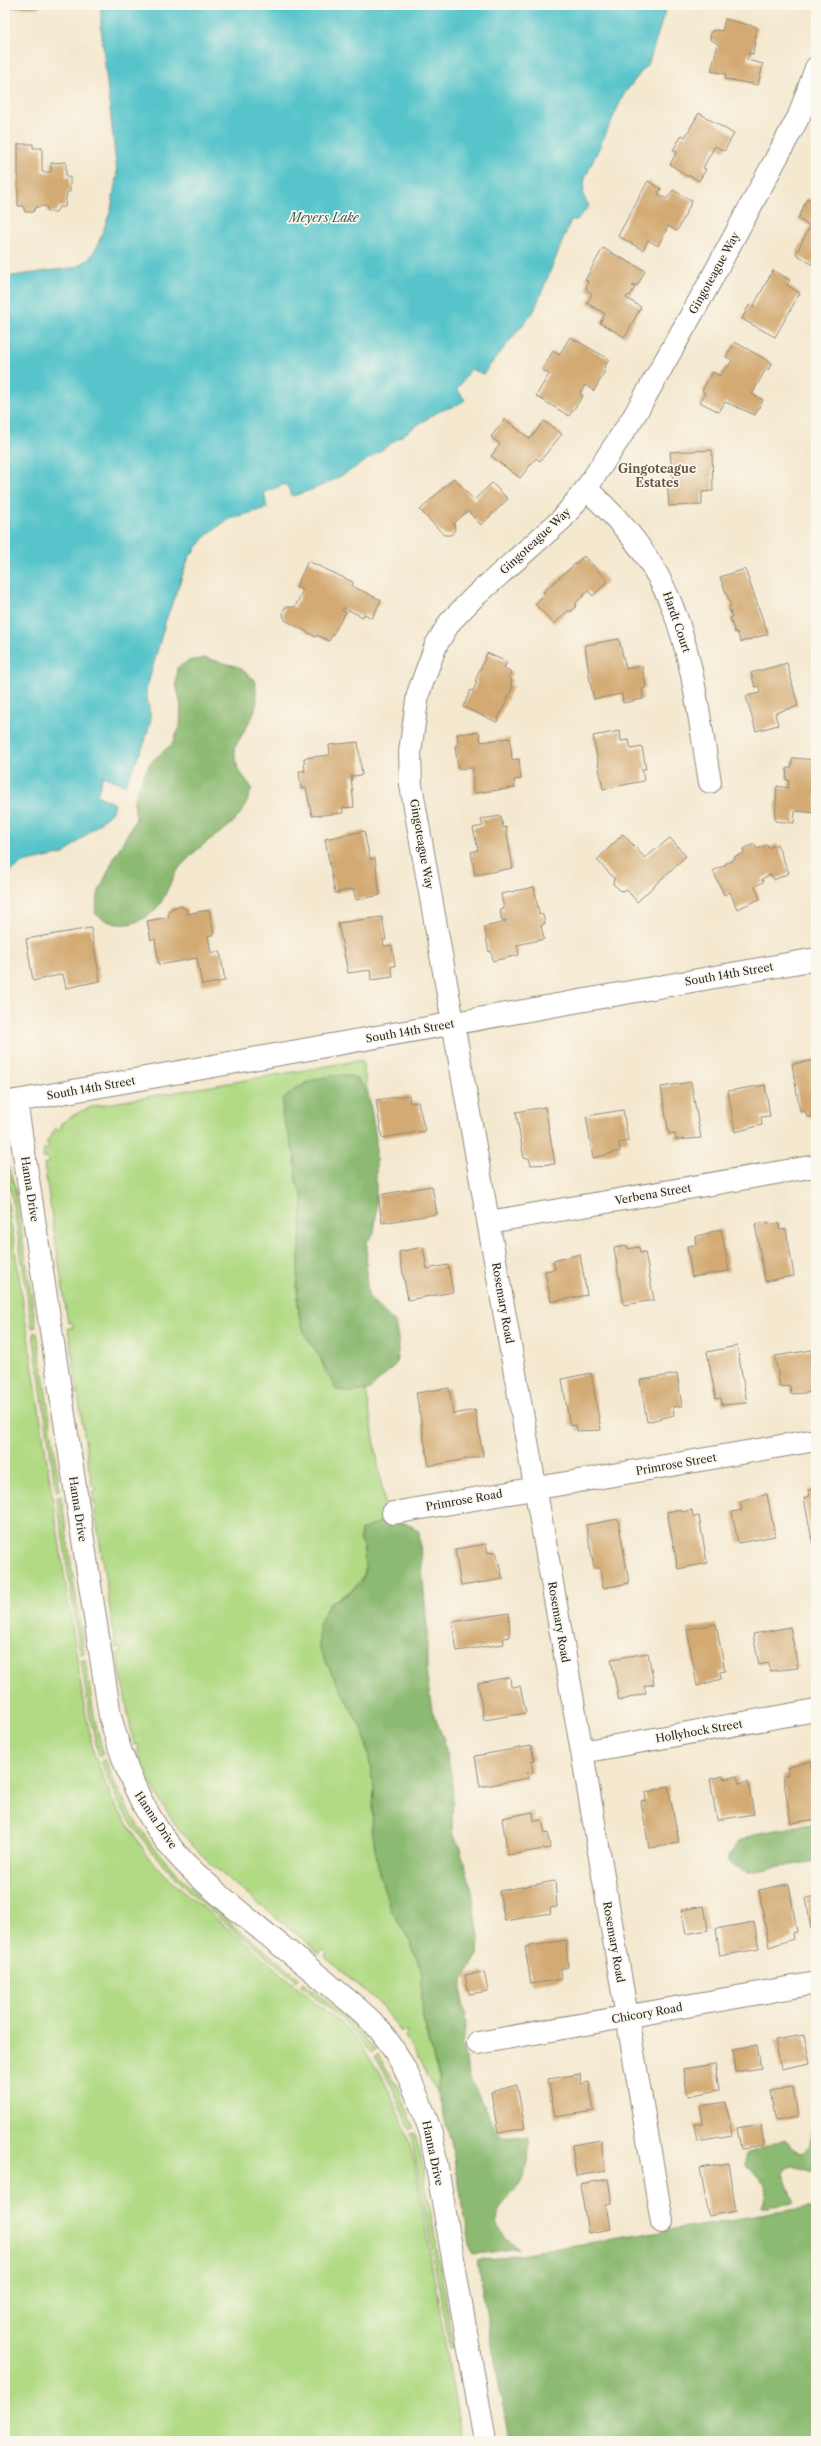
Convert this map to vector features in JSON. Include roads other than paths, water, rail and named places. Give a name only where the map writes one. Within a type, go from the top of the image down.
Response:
[{"type":"street","name":"Gingoteague Way","points":[[454,1023],[412,785],[410,752],[418,694],[436,645],[450,622],[473,598],[562,519],[586,489],[634,416],[706,289],[799,116],[816,68]]},
{"type":"street","name":"Hardt Court","points":[[586,489],[618,518],[635,539],[652,563],[671,601],[689,658],[710,782]]},
{"type":"street","name":"South 14th Street","points":[[11,1102],[816,959]]},
{"type":"street","name":"Rosemary Road","points":[[454,1023],[582,1752],[662,2222]]},
{"type":"street","name":"Hanna Drive","points":[[11,1102],[110,1716],[121,1758],[140,1799],[163,1835],[190,1869],[357,2009],[378,2028],[399,2058],[417,2092],[431,2133],[485,2441]]},
{"type":"street","name":"Verbena Street","points":[[489,1222],[816,1166]]},
{"type":"street","name":"Primrose Street","points":[[536,1488],[816,1440]]},
{"type":"street","name":"Primrose Road","points":[[393,1512],[536,1488]]},
{"type":"street","name":"Hollyhock Street","points":[[582,1752],[816,1710]]},
{"type":"street","name":"Chicory Road","points":[[478,2042],[816,1983]]},
{"type":"water","name":"Meyers Lake","points":[[101,5],[667,5],[649,62],[624,94],[585,178],[583,195],[589,206],[577,220],[571,220],[534,311],[483,374],[471,369],[457,389],[465,400],[461,403],[437,413],[348,472],[330,482],[312,490],[292,496],[286,484],[264,492],[267,508],[229,519],[209,533],[189,557],[166,620],[146,691],[151,719],[145,742],[125,785],[103,776],[97,795],[115,804],[111,813],[64,854],[23,863],[5,874],[5,277],[76,267],[89,259],[97,247],[111,210],[117,173],[101,28]]},
{"type":"district","name":"Gingoteague Estates","points":[[657,475]]}]
